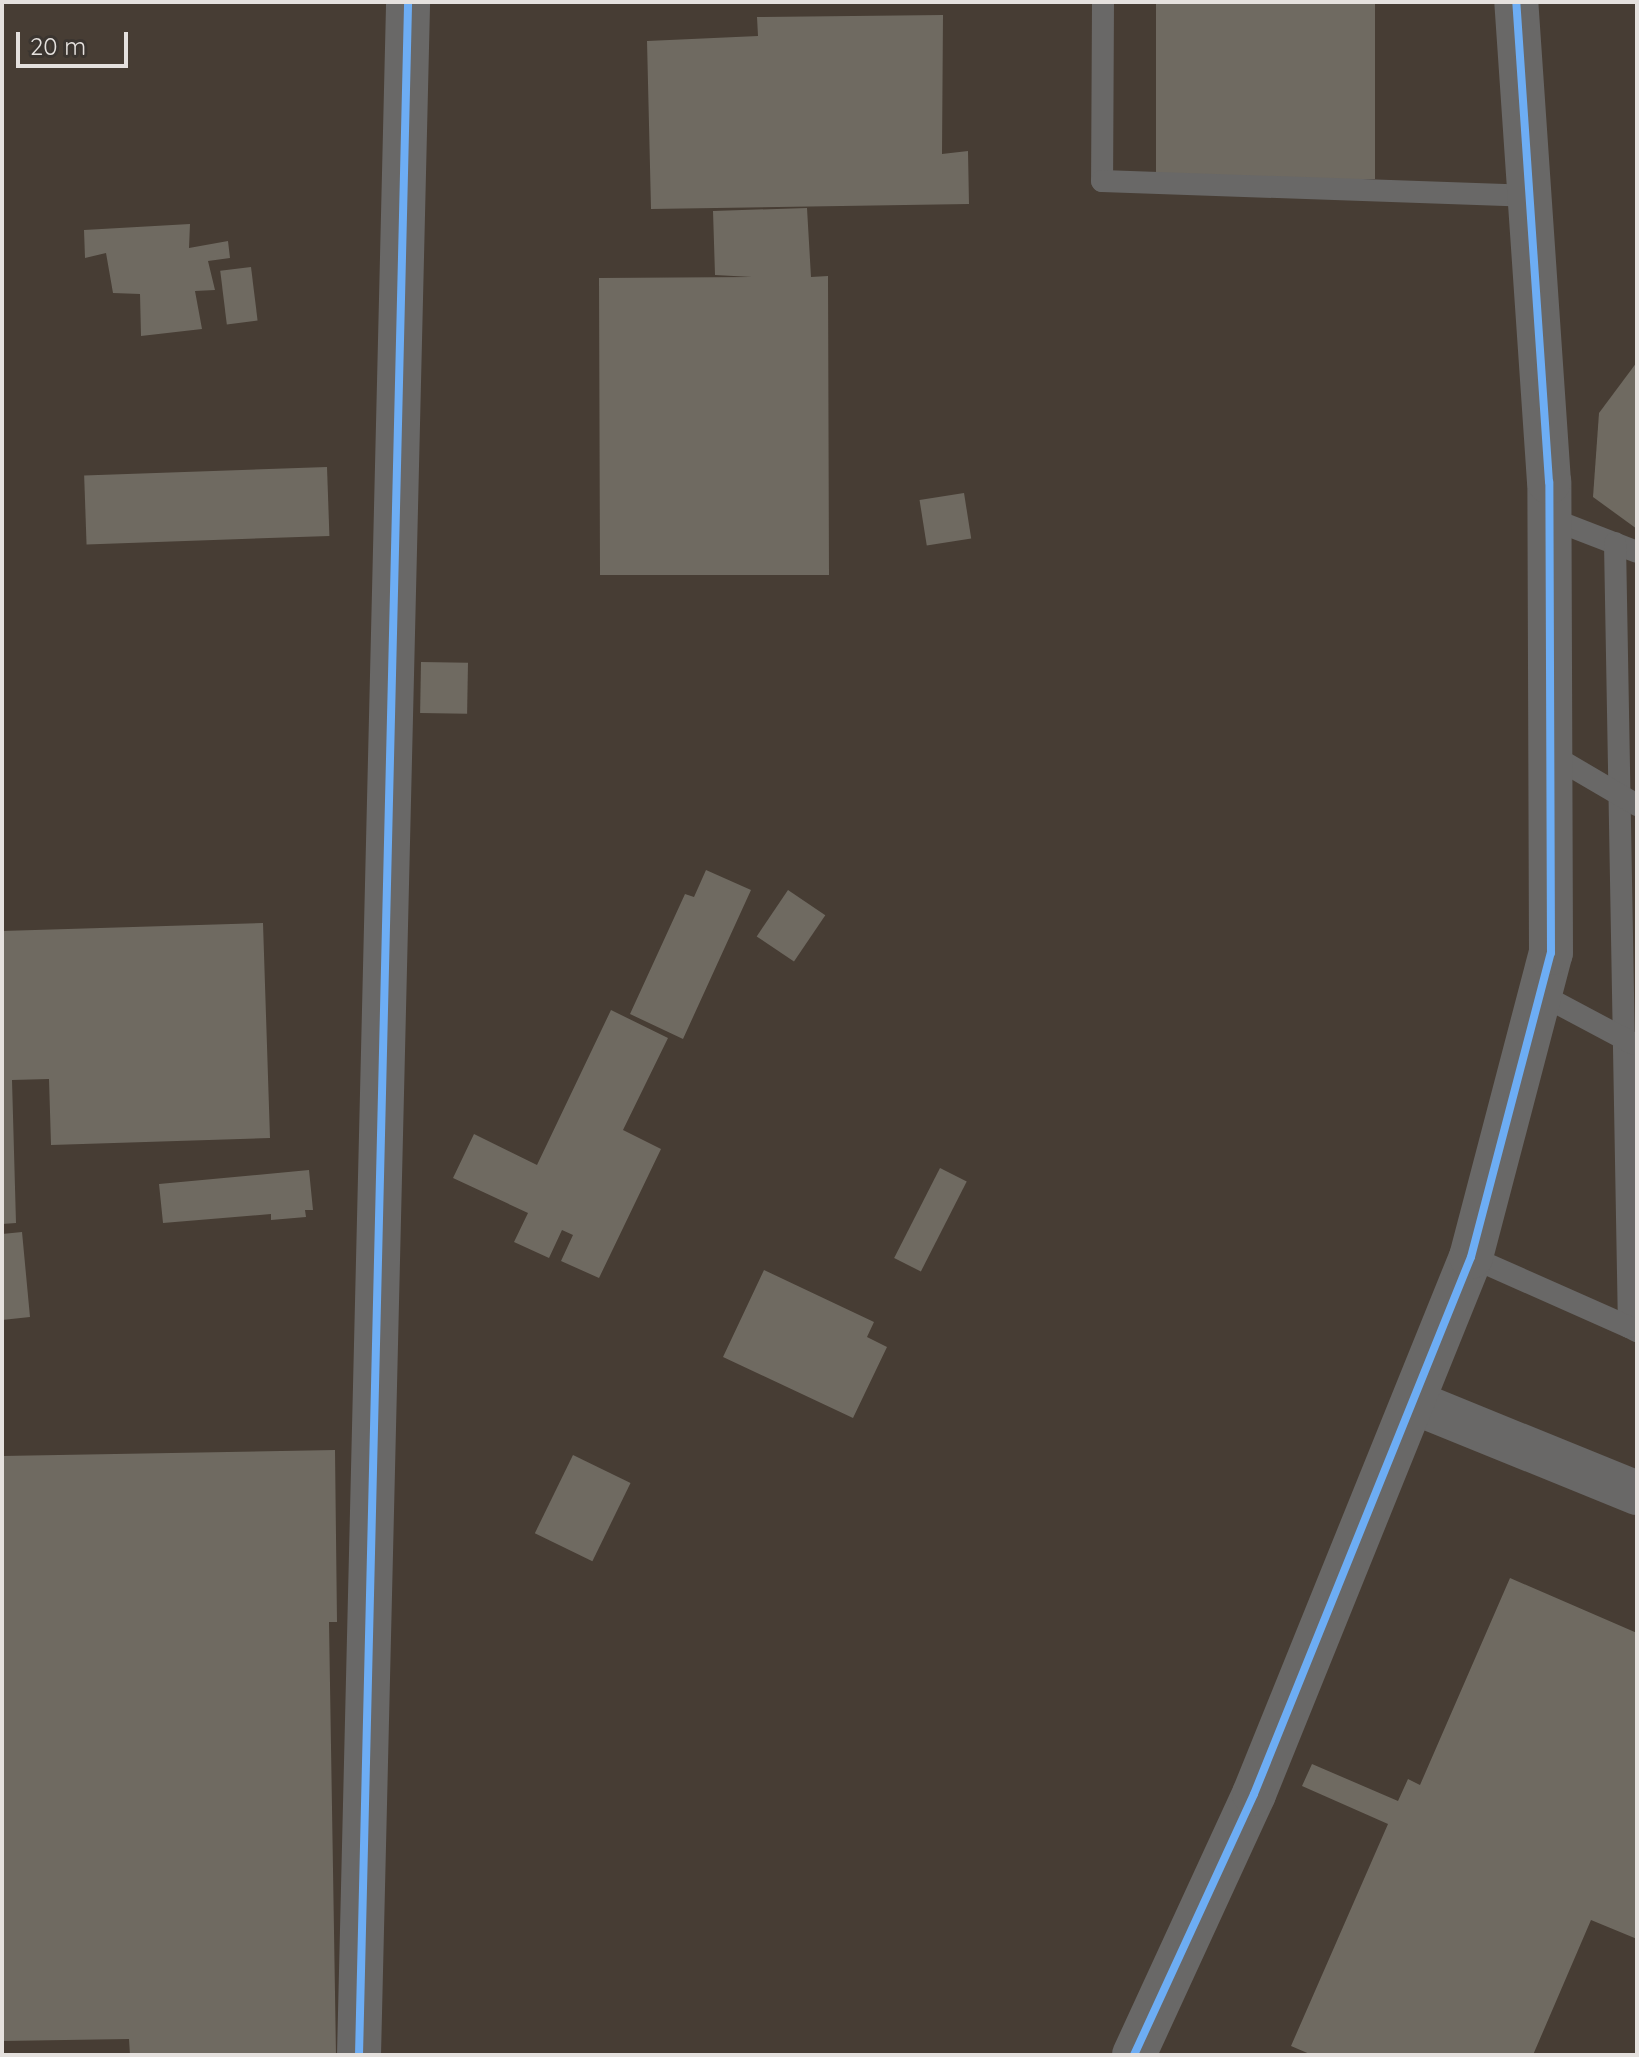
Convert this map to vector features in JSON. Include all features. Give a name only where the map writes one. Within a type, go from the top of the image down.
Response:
[{"type":"street","points":[[359,2055],[408,2]]},
{"type":"street","points":[[1134,2055],[1254,1794],[1471,1257],[1551,953],[1549,518],[1516,2]]},
{"type":"street","points":[[1413,1402],[1637,1493]]},
{"type":"lane","points":[[1103,2],[1102,181],[1530,196]]},
{"type":"lane","points":[[1549,518],[1637,552]]},
{"type":"lane","points":[[1471,1257],[1633,1329],[1628,800],[1615,543]]},
{"type":"lane","points":[[1550,754],[1628,800]]},
{"type":"lane","points":[[1540,994],[1631,1042]]},
{"type":"shaded area","points":[[2,2],[1637,2],[1637,2055],[2,2055]]},
{"type":"building","points":[[1156,2],[1375,2],[1375,179],[1156,179]]},
{"type":"building","points":[[943,15],[942,154],[968,151],[969,204],[651,209],[647,41],[758,36],[757,17]]},
{"type":"building","points":[[807,208],[811,277],[828,276],[829,575],[600,575],[599,278],[752,277],[715,275],[713,211]]},
{"type":"building","points":[[190,224],[189,248],[228,241],[230,258],[208,261],[215,290],[195,291],[202,329],[141,336],[140,294],[113,293],[106,253],[85,258],[84,230]]},
{"type":"building","points":[[251,267],[258,321],[227,324],[220,271]]},
{"type":"building","points":[[1637,362],[1637,529],[1593,497],[1599,413]]},
{"type":"building","points":[[327,467],[329,536],[87,544],[84,475]]},
{"type":"building","points":[[964,493],[971,538],[927,545],[920,500]]},
{"type":"building","points":[[421,662],[468,663],[467,714],[420,713]]},
{"type":"building","points":[[706,870],[751,890],[683,1039],[630,1014],[685,894],[694,897]]},
{"type":"building","points":[[788,890],[825,915],[794,962],[757,936]]},
{"type":"building","points":[[263,923],[270,1138],[51,1145],[49,1079],[12,1080],[16,1223],[2,1224],[2,931]]},
{"type":"building","points":[[611,1010],[668,1038],[623,1130],[661,1149],[599,1278],[561,1261],[573,1235],[562,1230],[549,1258],[514,1242],[528,1213],[453,1178],[474,1134],[537,1165]]},
{"type":"building","points":[[940,1168],[967,1182],[921,1272],[894,1258]]},
{"type":"building","points":[[309,1170],[313,1210],[305,1210],[306,1217],[271,1220],[271,1214],[163,1223],[159,1184]]},
{"type":"building","points":[[22,1232],[30,1317],[2,1320],[2,1234]]},
{"type":"building","points":[[764,1270],[874,1322],[867,1337],[887,1347],[853,1418],[723,1357]]},
{"type":"building","points":[[335,1450],[337,1622],[329,1622],[336,2055],[130,2055],[129,2039],[2,2041],[2,1456]]},
{"type":"building","points":[[573,1455],[631,1483],[592,1561],[535,1533]]},
{"type":"building","points":[[1510,1578],[1637,1633],[1637,1939],[1591,1920],[1533,2055],[1312,2055],[1291,2046],[1388,1824],[1302,1786],[1312,1764],[1398,1801],[1408,1779],[1420,1785]]},
{"type":"cycle path","points":[[359,2055],[408,2]]},
{"type":"cycle path","points":[[1134,2055],[1254,1794],[1471,1257],[1551,953],[1549,482],[1516,2]]}]
